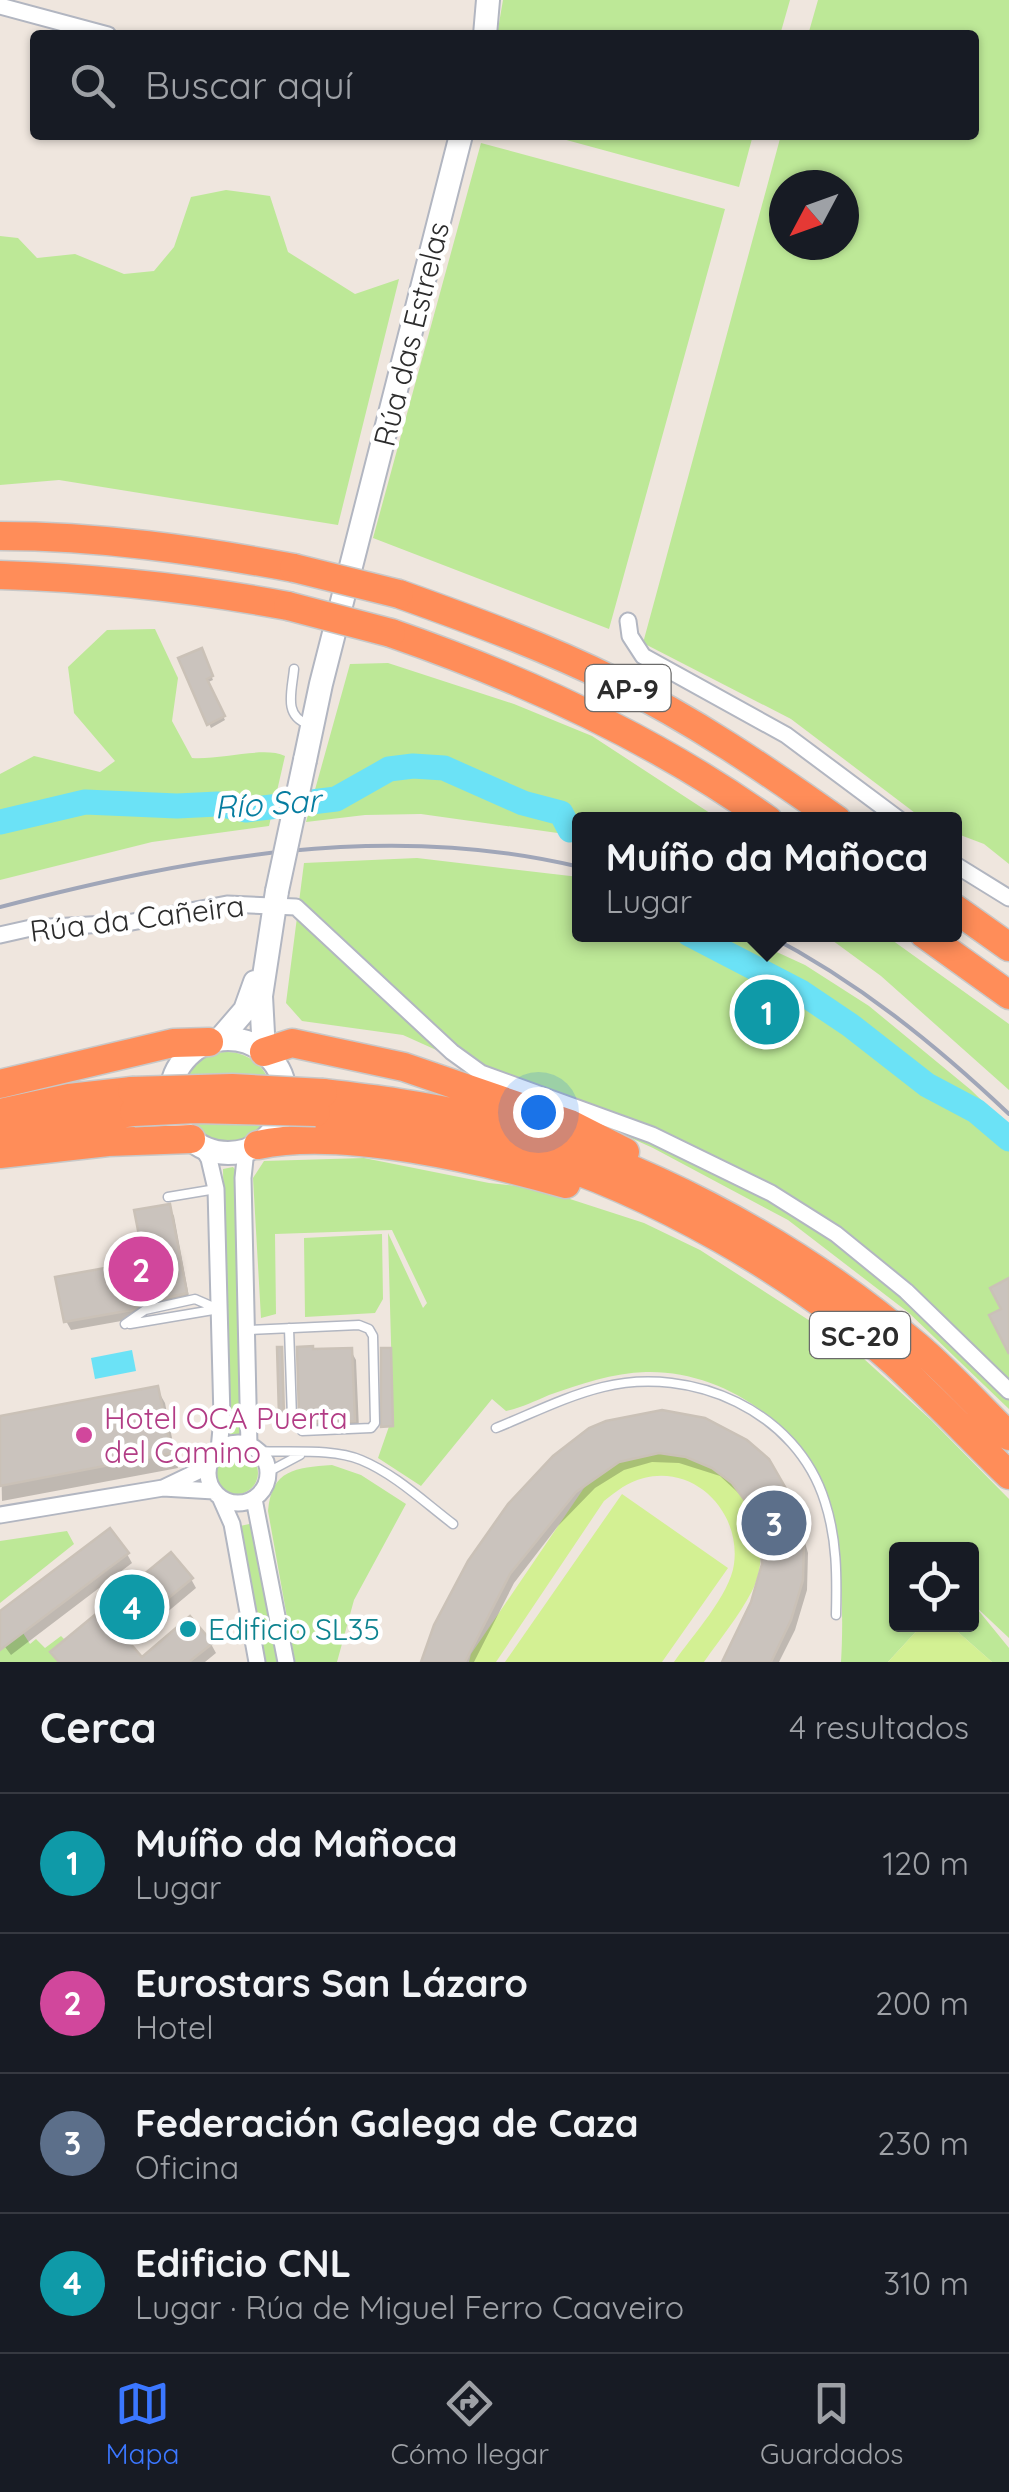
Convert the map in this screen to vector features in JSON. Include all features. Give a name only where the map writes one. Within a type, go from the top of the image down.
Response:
[{"type":"highway","name":"AP-9","points":[[0,536],[213,553],[400,594],[488,626],[612,680],[750,760],[825,812]]},
{"type":"highway","name":"AP-9","points":[[0,575],[186,588],[288,606],[391,632],[502,673],[592,714],[755,812]]},
{"type":"highway","points":[[962,914],[1009,947]]},
{"type":"highway","points":[[935,942],[1009,995]]},
{"type":"highway","points":[[0,1084],[173,1043],[215,1040]]},
{"type":"highway","points":[[264,1052],[292,1043],[419,1072],[570,1124],[632,1155],[654,1180]]},
{"type":"highway","name":"SC-20","points":[[0,1132],[133,1102],[232,1088],[320,1103],[528,1154],[590,1176],[690,1222],[794,1285],[893,1361],[1009,1475]]},
{"type":"highway","name":"SC-20","points":[[0,1113],[69,1098],[133,1102]]},
{"type":"highway","name":"SC-20","points":[[320,1103],[412,1104],[476,1118],[546,1138],[654,1180],[763,1236],[848,1292],[919,1348],[1009,1436]]},
{"type":"highway","points":[[252,1148],[290,1140],[437,1153],[544,1178],[690,1222]]},
{"type":"highway","points":[[0,1154],[68,1145],[197,1143]]},
{"type":"street","points":[[45,19],[51,0]]},
{"type":"street","points":[[485,30],[488,0]]},
{"type":"street","points":[[0,6],[88,30]]},
{"type":"street","name":"Rúa das Estrelas","points":[[266,951],[312,724],[460,140]]},
{"type":"street","points":[[628,621],[630,636],[643,656],[786,735],[889,812]]},
{"type":"street","points":[[962,869],[1009,898]]},
{"type":"street","points":[[276,898],[296,906],[452,1052],[482,1073],[684,1149],[771,1193],[836,1234],[906,1291],[1009,1392]]},
{"type":"street","name":"Rúa da Cañeira","points":[[0,935],[49,927],[127,923],[276,898]]},
{"type":"street","points":[[257,1662],[232,1524],[208,1474],[219,1450],[222,1418],[216,1189],[209,1159],[173,1111],[171,1094],[182,1062],[194,1050],[215,1040],[245,1010],[266,951]]},
{"type":"street","points":[[264,1052],[260,1010],[266,951]]},
{"type":"street","points":[[197,1143],[216,1152],[252,1148],[272,1133],[286,1098],[283,1078],[264,1052],[248,1042],[215,1040]]},
{"type":"street","points":[[0,1515],[163,1488],[217,1494],[237,1503],[262,1492],[268,1472],[253,1448],[247,1330],[244,1178],[252,1148]]},
{"type":"street","points":[[219,1450],[234,1444],[253,1448]]},
{"type":"street","points":[[163,1488],[209,1466]]},
{"type":"street","points":[[254,1498],[286,1662]]},
{"type":"lane","points":[[294,669],[290,710],[302,723],[312,724]]},
{"type":"lane","points":[[168,1197],[216,1189]]},
{"type":"lane","points":[[195,1299],[220,1310],[125,1324],[144,1310],[195,1299]]},
{"type":"lane","points":[[247,1330],[289,1328],[359,1325],[369,1329],[373,1336],[372,1428],[302,1432],[296,1428],[292,1418],[289,1328]]},
{"type":"lane","points":[[496,1428],[576,1396],[623,1384],[650,1382],[700,1387],[735,1400],[786,1439],[824,1498],[836,1560],[836,1615]]},
{"type":"lane","points":[[253,1448],[361,1460],[453,1524]]},
{"type":"lane","points":[[268,1472],[300,1454]]},
{"type":"green space","points":[[503,0],[790,0],[781,30],[498,30]]},
{"type":"green space","points":[[818,0],[1009,0],[1009,864],[984,844],[962,836],[962,812],[914,812],[791,719],[643,643],[769,179],[769,260],[859,260],[859,170],[771,170],[780,140],[979,140],[979,30],[809,30]]},
{"type":"green space","points":[[566,140],[752,140],[739,187]]},
{"type":"green space","points":[[481,143],[725,209],[609,629],[373,538]]},
{"type":"green space","points":[[226,190],[270,196],[288,252],[355,294],[399,279],[338,525],[59,480],[0,485],[0,236],[18,238],[37,258],[75,254],[124,274],[154,271],[174,247],[191,197]]},
{"type":"green space","points":[[155,629],[178,678],[172,721],[192,758],[266,752],[285,756],[269,826],[152,842],[0,880],[0,774],[34,756],[100,772],[115,761],[74,713],[68,667],[107,630]]},
{"type":"green space","points":[[388,663],[514,704],[592,736],[708,812],[572,812],[572,835],[421,814],[306,822],[350,664]]},
{"type":"green space","points":[[417,858],[572,876],[572,942],[755,942],[805,965],[869,1006],[971,1090],[1009,1127],[1009,1409],[909,1313],[788,1220],[653,1148],[403,1035],[302,1021],[286,1003],[304,863]]},
{"type":"green space","points":[[835,942],[895,942],[1009,1024],[1009,1090],[881,976]]},
{"type":"green space","points":[[227,1052],[259,1065],[272,1097],[259,1129],[227,1142],[195,1129],[182,1097],[195,1065]]},
{"type":"green space","points":[[364,1158],[489,1183],[536,1188],[644,1223],[700,1250],[852,1348],[1009,1499],[1009,1638],[979,1610],[979,1542],[889,1542],[889,1632],[916,1632],[888,1662],[841,1662],[839,1555],[826,1495],[814,1469],[778,1424],[755,1406],[703,1380],[674,1374],[634,1373],[585,1383],[506,1411],[492,1399],[421,1486],[378,1458],[393,1415],[388,1233],[423,1308],[427,1303],[392,1230],[275,1234],[276,1314],[261,1318],[253,1178],[264,1161]]},
{"type":"green space","points":[[233,1167],[237,1172],[242,1434],[228,1436],[223,1169]]},
{"type":"green space","points":[[382,1234],[383,1299],[375,1313],[305,1317],[304,1238]]},
{"type":"green space","points":[[671,1451],[701,1459],[732,1482],[753,1515],[759,1534],[759,1573],[752,1591],[704,1662],[674,1662],[725,1589],[734,1564],[734,1545],[730,1527],[711,1497],[681,1479],[663,1476],[632,1482],[604,1501],[496,1662],[469,1662],[586,1485],[625,1460]]},
{"type":"green space","points":[[237,1452],[252,1458],[258,1473],[252,1488],[237,1494],[222,1488],[216,1473],[222,1458]]},
{"type":"green space","points":[[332,1465],[361,1475],[406,1504],[354,1600],[337,1662],[295,1662],[268,1511],[270,1497],[288,1473]]},
{"type":"green space","points":[[622,1494],[728,1568],[662,1662],[505,1662]]},
{"type":"green space","points":[[254,1523],[279,1662],[264,1662],[240,1526]]},
{"type":"green space","points":[[67,1531],[74,1544],[0,1603],[0,1541]]},
{"type":"green space","points":[[979,1611],[1009,1648],[1009,1662],[992,1662],[958,1632],[979,1632]]},
{"type":"green space","points":[[916,1632],[958,1632],[992,1662],[888,1662]]},
{"type":"green space","points":[[23,1633],[30,1644],[36,1639],[45,1648],[61,1636],[65,1640],[59,1662],[0,1662],[0,1642],[5,1647]]},
{"type":"water","points":[[132,1350],[136,1371],[95,1379],[91,1358]]},
{"type":"building","points":[[202,648],[213,676],[207,679],[225,716],[207,725],[178,658]]},
{"type":"building","points":[[764,999],[778,1004],[770,1026],[756,1020]]},
{"type":"building","points":[[170,1204],[187,1293],[143,1303],[132,1310],[64,1322],[55,1277],[144,1261],[134,1210]]},
{"type":"building","points":[[1009,1278],[1009,1354],[989,1315],[1001,1309],[990,1288]]},
{"type":"building","points":[[277,1347],[282,1347],[284,1415],[279,1415]]},
{"type":"building","points":[[297,1347],[352,1348],[355,1421],[308,1422],[308,1414],[299,1414]]},
{"type":"building","points":[[381,1348],[391,1348],[393,1426],[381,1427]]},
{"type":"building","name":"Hotel OCA Puerta del Camino","points":[[158,1386],[172,1453],[0,1486],[0,1416]]},
{"type":"building","points":[[662,1410],[705,1418],[747,1440],[769,1459],[796,1506],[804,1541],[803,1580],[791,1620],[771,1662],[722,1662],[751,1602],[762,1564],[759,1530],[749,1506],[732,1483],[712,1468],[686,1457],[659,1453],[619,1462],[576,1492],[510,1574],[465,1662],[421,1662],[434,1625],[468,1561],[508,1504],[553,1456],[589,1428]]},
{"type":"building","points":[[110,1528],[129,1553],[0,1650],[0,1611]]},
{"type":"building","points":[[171,1552],[193,1578],[123,1635],[142,1657],[190,1616],[213,1643],[189,1662],[59,1662],[50,1652]]},
{"type":"waterway","name":"Río Sar","points":[[0,822],[85,802],[218,804],[246,810],[336,799],[389,769],[413,766],[444,768],[523,803],[561,813],[570,830]]},
{"type":"waterway","name":"Río Sar","points":[[704,942],[801,992],[927,1085],[976,1111],[1009,1139]]},
{"type":"railway","points":[[0,907],[143,873],[288,851],[434,847],[507,853],[572,865]]},
{"type":"railway","points":[[781,942],[894,1015],[1009,1114]]},
{"type":"place","name":"Muíño da Mañoca","points":[[767,1012]]},
{"type":"place","name":"Eurostars San Lázaro","points":[[141,1269]]},
{"type":"place","name":"Hotel OCA Puerta del Camino","points":[[84,1435]]},
{"type":"place","name":"Federación Galega de Caza","points":[[774,1523]]},
{"type":"place","name":"Edificio CNL","points":[[132,1607]]},
{"type":"place","name":"Edificio SL35","points":[[188,1629]]}]
